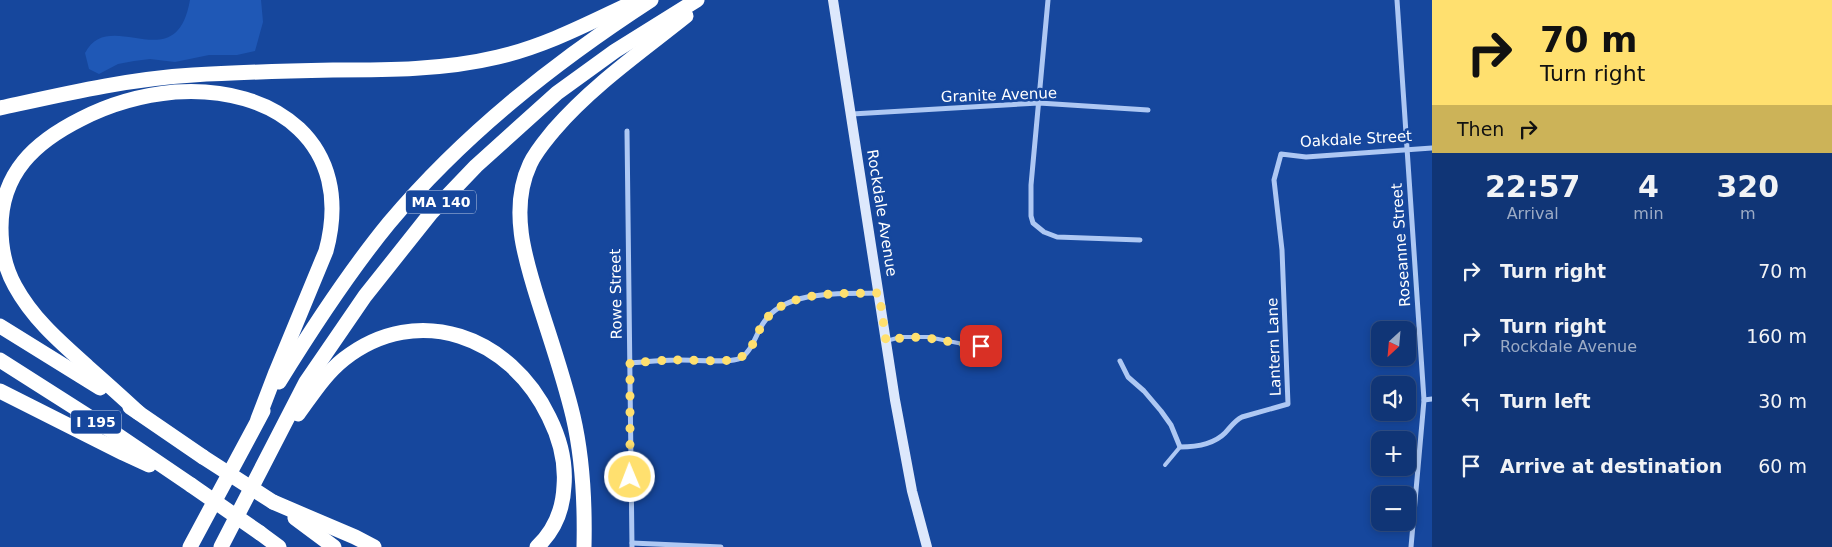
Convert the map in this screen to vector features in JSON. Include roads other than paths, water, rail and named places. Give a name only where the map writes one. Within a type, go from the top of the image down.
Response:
[{"type":"highway","points":[[0,108],[89,88],[171,77],[262,72],[394,69],[472,62],[499,57],[551,41],[637,0]]},
{"type":"highway","name":"MA 140","points":[[190,547],[258,419],[296,355],[345,281],[390,223],[422,186],[490,120],[532,83],[582,46],[651,0]]},
{"type":"highway","name":"MA 140","points":[[221,547],[301,391],[324,353],[386,268],[437,207],[494,149],[557,94],[615,51],[697,0]]},
{"type":"highway","points":[[584,547],[584,484],[578,438],[568,397],[526,262],[520,228],[523,187],[530,164],[536,153],[570,113],[594,90],[706,0]]},
{"type":"highway","points":[[139,413],[52,335],[24,302],[11,277],[3,253],[1,237],[2,208],[10,183],[18,169],[39,145],[54,134],[87,116],[122,102],[158,94],[194,92],[232,96],[250,101],[293,122],[314,146],[322,160],[330,185],[332,198],[331,225],[326,251],[258,419]]},
{"type":"highway","name":"I 195","points":[[0,326],[139,413],[273,502],[334,547]]},
{"type":"highway","points":[[258,474],[310,397],[326,376],[344,359],[362,347],[382,338],[403,332],[421,330],[457,334],[490,350],[506,360],[521,374],[534,391],[554,426],[564,462],[564,498],[551,530],[537,547]]},
{"type":"highway","name":"I 195","points":[[0,360],[113,432],[280,547]]},
{"type":"highway","points":[[0,391],[123,454],[187,483]]},
{"type":"highway","points":[[273,502],[374,547]]},
{"type":"main road","name":"Rockdale Avenue","points":[[833,0],[907,469],[927,547]]},
{"type":"street","points":[[1048,0],[1031,185],[1031,216],[1033,223],[1044,232],[1057,237],[1140,240]]},
{"type":"street","name":"Roseanne Street","points":[[1397,0],[1424,400],[1410,547]]},
{"type":"street","name":"Granite Avenue","points":[[852,114],[1039,103],[1148,110]]},
{"type":"street","name":"Rowe Street","points":[[627,131],[632,545]]},
{"type":"street","name":"Oakdale Street","points":[[1281,154],[1306,157],[1432,148]]},
{"type":"street","name":"Lantern Lane","points":[[1180,447],[1211,442],[1224,435],[1236,420],[1242,417],[1288,404],[1282,250],[1274,180],[1281,154]]},
{"type":"street","points":[[630,363],[677,360],[728,361],[741,358],[751,348],[764,322],[779,306],[812,296],[879,293]]},
{"type":"street","points":[[1120,361],[1128,377],[1144,391],[1171,425],[1180,447]]},
{"type":"street","points":[[1424,400],[1432,400]]},
{"type":"street","points":[[632,545],[721,547]]},
{"type":"lane","points":[[886,341],[902,337],[928,337],[968,346],[995,348]]},
{"type":"lane","points":[[1165,465],[1180,447]]}]
